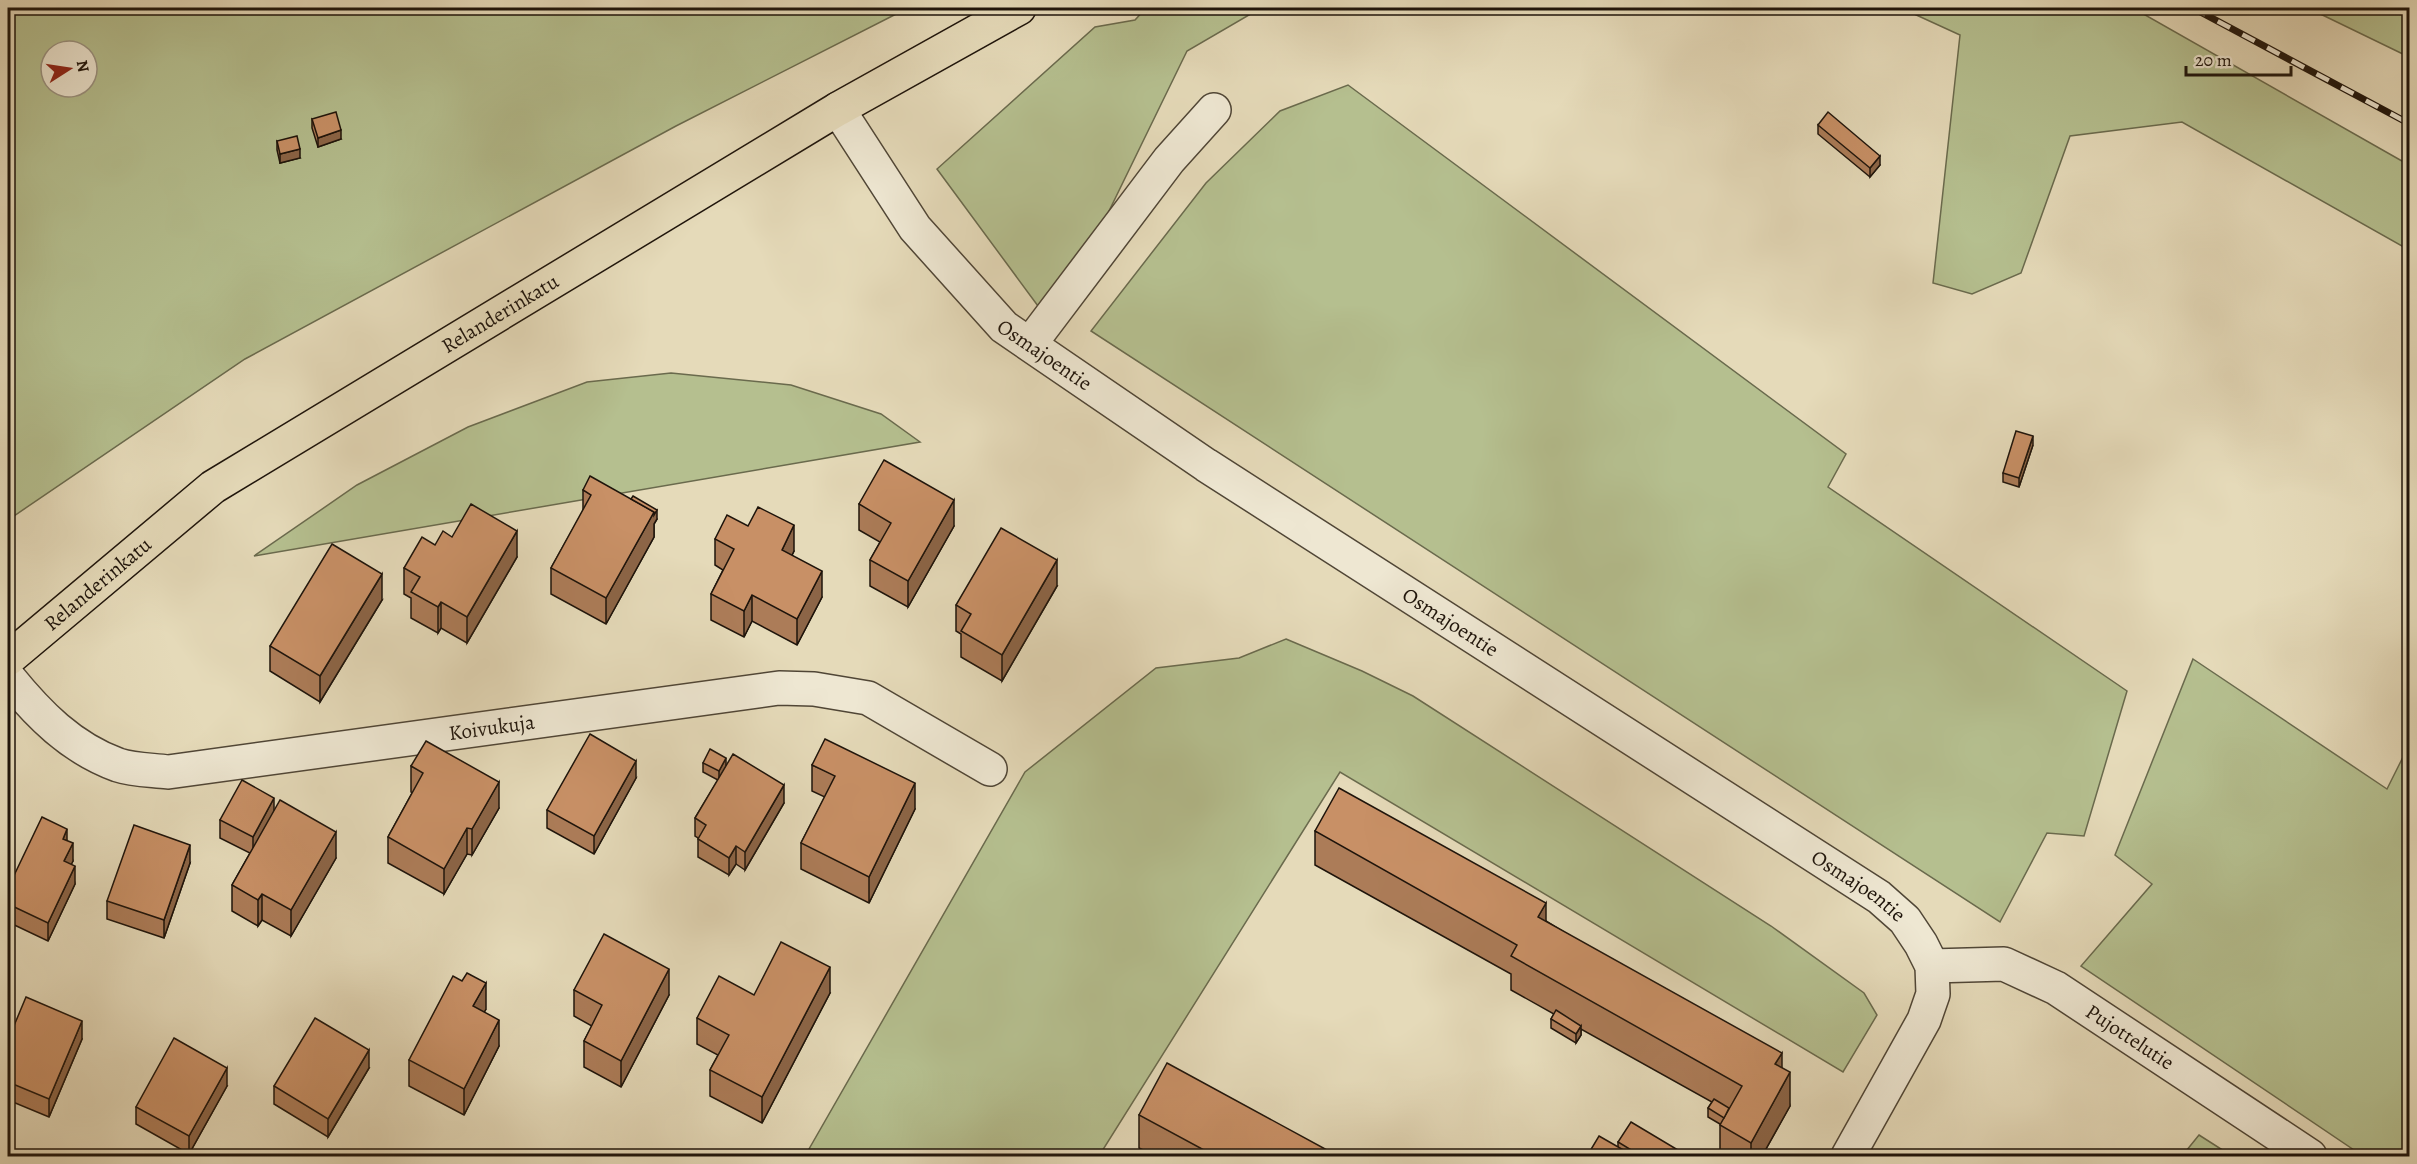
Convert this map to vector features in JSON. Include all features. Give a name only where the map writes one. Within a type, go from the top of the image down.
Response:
[{"type":"main road","name":"Relanderinkatu","points":[[8,659],[213,487],[838,109],[1019,8]]},
{"type":"street","name":"Osmajoentie","points":[[838,109],[915,228],[1004,327],[1206,465],[1879,897],[1905,920],[1932,966],[1933,994],[1924,1020],[1848,1156]]},
{"type":"street","points":[[1030,344],[1170,160],[1214,110]]},
{"type":"street","name":"Koivukuja","points":[[8,677],[52,726],[82,748],[119,766],[168,772],[779,688],[814,688],[868,698],[990,770]]},
{"type":"street","name":"Pujottelutie","points":[[1932,966],[2004,964],[2056,988],[2310,1156]]},
{"type":"green space","points":[[12,8],[908,8],[676,126],[245,359],[8,520],[8,11]]},
{"type":"green space","points":[[1146,8],[1261,8],[1187,51],[1071,289],[1038,306],[937,169],[1095,27],[1135,20]]},
{"type":"green space","points":[[1901,8],[2133,8],[2409,165],[2409,250],[2182,122],[2070,136],[2021,273],[1972,294],[1933,283],[1960,35]]},
{"type":"green space","points":[[2308,8],[2409,8],[2409,57]]},
{"type":"green space","points":[[1348,85],[1846,454],[1828,487],[2127,691],[2084,836],[2047,833],[2000,922],[1091,331],[1206,183],[1280,111]]},
{"type":"green space","points":[[671,373],[791,385],[881,414],[920,442],[254,556],[357,485],[468,427],[587,382]]},
{"type":"green space","points":[[1286,639],[1362,671],[1413,696],[1771,926],[1864,993],[1877,1015],[1843,1072],[1340,772],[1099,1156],[805,1156],[1025,772],[1156,668],[1239,658]]},
{"type":"green space","points":[[2193,659],[2387,789],[2409,745],[2409,1156],[2363,1156],[2081,966],[2152,884],[2115,855]]},
{"type":"green space","points":[[2199,1135],[2232,1156],[2182,1156]]},
{"type":"building","points":[[336,112],[341,130],[318,138],[312,119]]},
{"type":"building","points":[[1828,112],[1880,156],[1870,168],[1818,125]]},
{"type":"building","points":[[297,136],[300,149],[280,154],[277,141]]},
{"type":"building","points":[[2016,431],[2033,436],[2019,478],[2003,473]]},
{"type":"building","points":[[884,460],[954,500],[908,581],[870,560],[891,523],[859,504]]},
{"type":"building","points":[[590,476],[654,512],[606,598],[551,568],[591,495],[583,490]]},
{"type":"building","points":[[633,496],[657,510],[654,515],[654,512],[631,499]]},
{"type":"building","points":[[471,504],[517,531],[467,617],[441,602],[438,607],[411,592],[420,577],[404,568],[422,537],[435,545],[443,531],[452,537]]},
{"type":"building","points":[[758,507],[794,525],[782,550],[822,571],[797,619],[752,595],[744,611],[711,594],[734,549],[715,539],[727,515],[748,526]]},
{"type":"building","points":[[1001,528],[1057,560],[1002,655],[961,631],[971,614],[956,605]]},
{"type":"building","points":[[332,544],[382,574],[320,676],[270,646]]},
{"type":"building","points":[[590,734],[636,761],[594,836],[547,810]]},
{"type":"building","points":[[825,739],[915,783],[869,877],[801,843],[835,776],[812,765]]},
{"type":"building","points":[[426,741],[499,782],[472,829],[467,828],[444,869],[388,837],[423,773],[411,766]]},
{"type":"building","points":[[710,749],[726,758],[719,771],[703,763]]},
{"type":"building","points":[[733,754],[784,785],[745,852],[736,846],[729,858],[698,839],[706,825],[695,818]]},
{"type":"building","points":[[242,780],[274,798],[253,837],[220,820]]},
{"type":"building","points":[[1339,788],[1546,903],[1538,917],[1782,1053],[1775,1064],[1790,1072],[1751,1143],[1720,1125],[1742,1086],[1511,956],[1517,945],[1315,831]]},
{"type":"building","points":[[280,800],[336,832],[291,910],[262,894],[258,900],[232,885]]},
{"type":"building","points":[[42,817],[67,829],[63,839],[73,843],[64,861],[75,866],[48,923],[8,904],[8,888]]},
{"type":"building","points":[[134,825],[190,845],[164,920],[107,901]]},
{"type":"building","points":[[604,934],[669,969],[621,1061],[584,1041],[602,1005],[574,990]]},
{"type":"building","points":[[781,942],[830,967],[762,1097],[710,1070],[729,1035],[697,1018],[719,976],[754,995]]},
{"type":"building","points":[[467,973],[486,983],[473,1006],[499,1020],[464,1089],[409,1060],[453,976],[462,981]]},
{"type":"building","points":[[26,997],[82,1021],[49,1099],[8,1082],[8,1040]]},
{"type":"building","points":[[1556,1010],[1581,1026],[1576,1034],[1551,1019]]},
{"type":"building","points":[[315,1018],[369,1050],[328,1119],[274,1086]]},
{"type":"building","points":[[174,1038],[227,1068],[189,1136],[136,1107]]},
{"type":"building","points":[[1167,1063],[1338,1156],[1215,1156],[1139,1115]]},
{"type":"building","points":[[1714,1099],[1729,1108],[1724,1118],[1708,1108]]},
{"type":"building","points":[[1631,1122],[1688,1156],[1641,1156],[1618,1142]]},
{"type":"building","points":[[1599,1136],[1634,1156],[1587,1156]]},
{"type":"railway","points":[[2193,8],[2410,124]]}]
